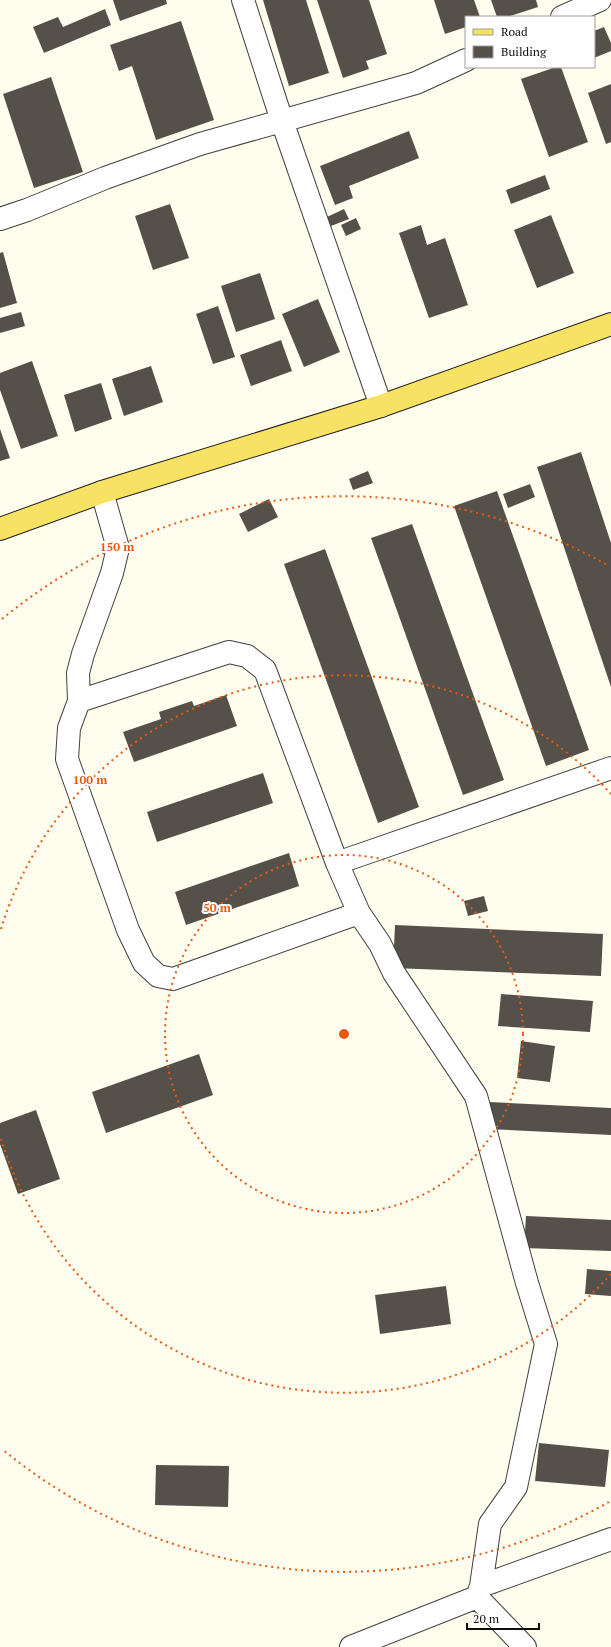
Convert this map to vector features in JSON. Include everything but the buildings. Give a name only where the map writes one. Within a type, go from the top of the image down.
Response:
[{"type":"main road","points":[[0,529],[102,492],[381,406],[611,324]]},
{"type":"street","points":[[243,0],[282,121],[381,406]]},
{"type":"street","points":[[564,16],[600,0]]},
{"type":"street","points":[[0,219],[27,210],[105,178],[200,144],[416,83],[465,60]]},
{"type":"street","points":[[102,492],[118,548],[112,573],[78,673],[79,701],[68,728],[67,759],[128,930],[144,964],[158,976],[173,979],[359,913]]},
{"type":"street","points":[[79,701],[229,652],[248,656],[265,670],[337,863],[359,913],[380,944],[394,973],[476,1096],[527,1283],[546,1344],[516,1487],[490,1524],[479,1591],[525,1647]]},
{"type":"street","points":[[337,863],[611,768]]},
{"type":"street","points":[[351,1647],[479,1591],[611,1539]]}]
